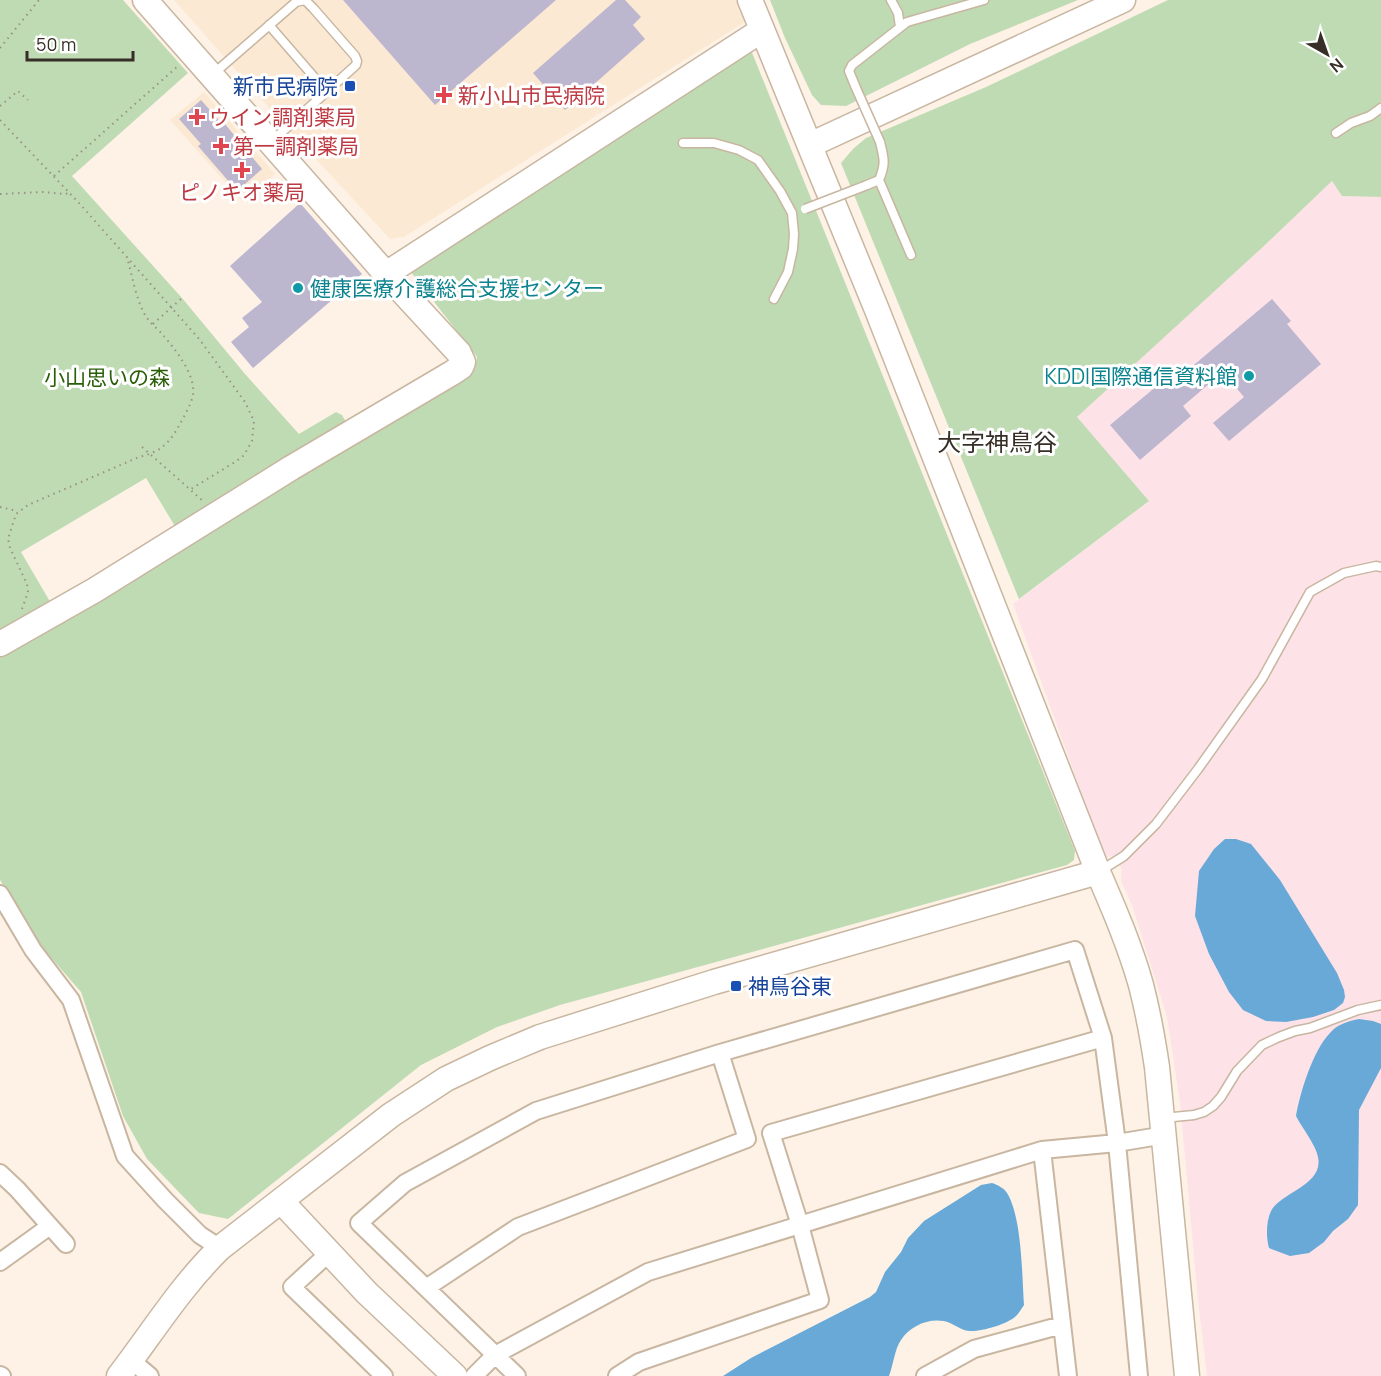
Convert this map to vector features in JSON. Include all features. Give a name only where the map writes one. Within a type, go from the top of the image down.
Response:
[{"type":"street","points":[[0,644],[95,590],[291,468],[461,367],[463,362],[459,353],[145,0]]},
{"type":"street","points":[[750,0],[881,321],[1120,924],[1141,984],[1156,1058],[1164,1126],[1187,1376]]},
{"type":"street","points":[[810,145],[1123,0]]},
{"type":"street","points":[[386,273],[762,30]]},
{"type":"street","points":[[150,1376],[125,1368],[201,1267],[220,1248],[334,1158],[391,1115],[446,1079],[540,1037],[714,982],[1098,872]]},
{"type":"street","points":[[0,894],[33,950],[71,1000],[125,1156],[200,1235],[220,1248]]},
{"type":"street","points":[[517,1376],[359,1223],[405,1183],[536,1111],[720,1053],[1074,950],[1103,1038],[1117,1143],[1139,1376]]},
{"type":"street","points":[[616,1376],[639,1362],[820,1300],[800,1225],[771,1133],[1103,1038]]},
{"type":"street","points":[[426,1288],[518,1227],[747,1139],[720,1053]]},
{"type":"street","points":[[474,1376],[495,1355],[648,1272],[1042,1150],[1117,1143],[1164,1126]]},
{"type":"street","points":[[1042,1150],[1068,1376]]},
{"type":"street","points":[[0,1173],[66,1244]]},
{"type":"street","points":[[281,1201],[367,1293],[455,1376]]},
{"type":"street","points":[[0,1262],[50,1226]]},
{"type":"street","points":[[329,1253],[292,1287],[384,1376]]},
{"type":"street","points":[[925,1376],[974,1349],[1062,1325]]},
{"type":"lane","points":[[212,76],[296,2],[305,0],[357,61],[356,65],[271,142]]},
{"type":"lane","points":[[891,0],[898,13],[900,27]]},
{"type":"lane","points":[[792,213],[879,180],[884,170],[885,159],[880,141],[849,71],[852,65],[907,22],[984,0]]},
{"type":"lane","points":[[269,25],[327,92]]},
{"type":"lane","points":[[1336,134],[1351,123],[1370,116],[1381,108]]},
{"type":"lane","points":[[683,143],[714,143],[738,150],[758,160],[780,191],[792,213],[794,234],[788,272],[774,299]]},
{"type":"lane","points":[[879,180],[911,255]]},
{"type":"lane","points":[[1098,872],[1124,856],[1156,824],[1198,769],[1262,679],[1310,592],[1344,573],[1381,567]]},
{"type":"lane","points":[[1164,1126],[1204,1112],[1213,1106],[1237,1071],[1262,1045],[1295,1031],[1310,1028],[1358,1010],[1381,1005]]},
{"type":"path","points":[[0,48],[39,0]]},
{"type":"path","points":[[54,176],[182,63]]},
{"type":"path","points":[[0,106],[18,91],[28,100]]},
{"type":"path","points":[[0,120],[70,193],[200,340],[245,402],[254,421],[252,441],[243,456],[191,489]]},
{"type":"path","points":[[0,194],[70,193]]},
{"type":"path","points":[[20,614],[28,592],[27,584],[8,539],[13,520],[18,512],[28,504],[139,457],[155,453],[171,439],[193,394],[192,381],[183,361],[147,319],[137,295],[127,257]]},
{"type":"path","points":[[153,324],[182,298]]},
{"type":"path","points":[[142,447],[203,501]]},
{"type":"path","points":[[0,507],[18,512]]},
{"type":"shaded area","name":"新小山市民病院","points":[[174,0],[739,0],[748,20],[404,237],[390,239],[287,128]]},
{"type":"shaded area","points":[[204,92],[275,174],[243,202],[170,120]]},
{"type":"shaded area","points":[[1332,181],[1342,196],[1381,197],[1381,1376],[1207,1376],[1180,1102],[1167,1017],[1132,905],[1121,881],[1122,870],[1115,855],[1105,858],[1013,604],[1149,501],[1076,417]]},
{"type":"green space","name":"小山思いの森","points":[[0,0],[123,0],[188,73],[72,176],[182,298],[245,374],[299,434],[336,412],[342,415],[349,427],[176,528],[146,478],[21,552],[52,605],[0,629]]},
{"type":"green space","points":[[770,0],[1078,0],[970,44],[846,106],[821,105],[812,95]]},
{"type":"green space","points":[[1168,0],[1381,0],[1381,197],[1342,196],[1332,181],[1077,417],[1149,501],[1019,599],[841,163],[866,138],[986,87]]},
{"type":"green space","points":[[751,50],[1075,851],[1074,860],[1067,865],[560,1005],[497,1027],[421,1065],[228,1219],[199,1213],[147,1159],[123,1116],[81,992],[41,946],[0,880],[0,654],[475,369],[477,357],[407,267]]},
{"type":"water","points":[[1225,839],[1236,839],[1251,844],[1280,880],[1337,973],[1345,997],[1343,1003],[1334,1010],[1286,1022],[1266,1021],[1243,1010],[1229,992],[1209,954],[1195,916],[1199,871],[1214,849]]},
{"type":"water","points":[[1359,1019],[1381,1024],[1381,1068],[1359,1110],[1358,1205],[1348,1219],[1324,1242],[1309,1253],[1290,1256],[1269,1248],[1267,1230],[1269,1215],[1276,1204],[1315,1175],[1318,1167],[1315,1147],[1296,1116],[1301,1096],[1308,1072],[1324,1041],[1336,1027]]},
{"type":"water","points":[[992,1183],[1007,1193],[1016,1217],[1022,1263],[1024,1305],[1012,1319],[977,1331],[966,1331],[943,1321],[929,1321],[916,1326],[899,1343],[889,1376],[723,1376],[751,1358],[870,1297],[876,1292],[885,1272],[901,1252],[908,1238],[924,1221],[981,1185]]},
{"type":"building","points":[[343,0],[556,0],[435,105]]},
{"type":"building","points":[[616,0],[625,0],[641,17],[633,25],[645,39],[565,110],[533,73]]},
{"type":"building","points":[[201,100],[223,125],[225,124],[262,169],[237,191],[198,146],[201,144],[179,119]]},
{"type":"building","name":"健康医療介護総合支援センター","points":[[300,203],[362,274],[253,368],[231,342],[249,327],[242,318],[262,302],[230,266]]},
{"type":"building","name":"KDDI国際通信資料館","points":[[1272,299],[1291,321],[1287,324],[1321,364],[1229,441],[1213,423],[1244,397],[1223,372],[1183,406],[1191,416],[1140,460],[1110,425],[1164,380],[1169,386]]},
{"type":"place","name":"新市民病院","points":[[350,86]]},
{"type":"place","name":"新小山市民病院","points":[[444,95]]},
{"type":"place","name":"ウイン調剤薬局","points":[[197,117]]},
{"type":"place","name":"第一調剤薬局","points":[[221,146]]},
{"type":"place","name":"ピノキオ薬局","points":[[242,170]]},
{"type":"place","name":"健康医療介護総合支援センター","points":[[298,288]]},
{"type":"place","name":"KDDI国際通信資料館","points":[[1249,376]]},
{"type":"place","name":"神鳥谷東","points":[[736,986]]},
{"type":"district","name":"大字神鳥谷","points":[[997,441]]}]
